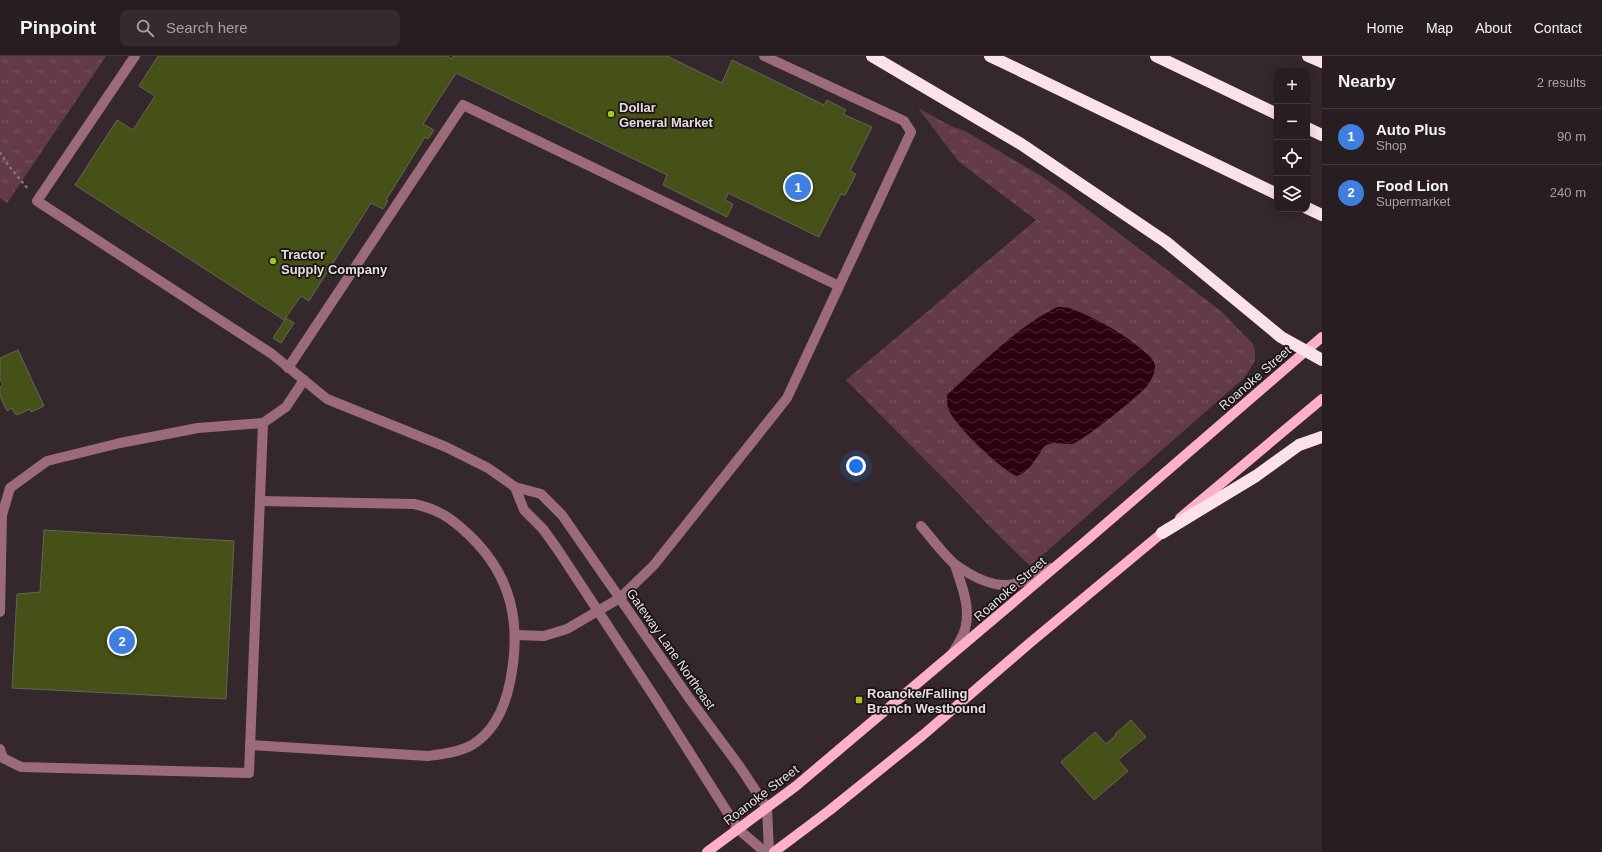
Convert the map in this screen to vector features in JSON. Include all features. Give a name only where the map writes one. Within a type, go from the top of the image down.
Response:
[{"type":"highway","points":[[872,56],[1021,144],[1166,242],[1282,337],[1322,360]]},
{"type":"highway","points":[[990,56],[1274,193]]},
{"type":"highway","points":[[1156,56],[1274,113]]},
{"type":"highway","points":[[1308,56],[1322,62]]},
{"type":"highway","points":[[1310,129],[1322,135]]},
{"type":"highway","points":[[1310,209],[1322,215]]},
{"type":"highway","points":[[1162,533],[1256,476],[1299,445],[1322,437]]},
{"type":"main road","name":"Roanoke Street","points":[[707,852],[796,786],[1060,564],[1322,337]]},
{"type":"main road","points":[[774,852],[830,810],[923,735],[1037,637],[1322,399]]},
{"type":"street","points":[[37,200],[135,56]]},
{"type":"street","points":[[516,635],[544,636],[567,629],[620,598],[654,565],[787,398],[911,132],[904,121],[764,56]]},
{"type":"street","points":[[288,368],[463,105],[839,286]]},
{"type":"street","name":"Gateway Lane Northeast","points":[[37,200],[272,354],[327,399],[446,447],[488,468],[515,487],[541,494],[562,515],[689,698],[740,767],[767,808]]},
{"type":"street","points":[[0,612],[1,515],[10,488],[47,461],[120,443],[198,428],[263,423],[286,407],[304,380]]},
{"type":"street","points":[[0,749],[3,758],[21,767],[249,773],[263,423]]},
{"type":"street","points":[[515,487],[524,510],[543,529],[558,550],[657,701],[738,829],[765,852]]},
{"type":"street","points":[[250,745],[428,756],[450,753],[472,745],[490,730],[502,712],[508,694],[512,674],[516,635],[509,595],[501,574],[489,556],[474,539],[443,513],[428,507],[414,504],[260,501]]},
{"type":"street","points":[[921,526],[955,565],[980,579],[993,584],[1009,585],[1035,576],[1060,564]]},
{"type":"street","points":[[951,656],[963,634],[967,612],[965,595],[955,565]]},
{"type":"street","points":[[767,808],[769,852]]},
{"type":"path","points":[[0,152],[8,165],[37,200]]},
{"type":"green space","points":[[0,56],[106,56],[7,203],[0,198]]},
{"type":"green space","points":[[918,108],[951,126],[965,131],[1041,176],[1066,193],[1221,311],[1253,344],[1255,351],[1255,361],[1244,378],[1030,566],[846,380],[1036,220],[959,162]]},
{"type":"water","points":[[1057,307],[1069,308],[1083,313],[1110,327],[1125,337],[1146,352],[1153,360],[1155,364],[1154,372],[1150,382],[1142,391],[1098,427],[1072,444],[1048,444],[1043,448],[1030,467],[1017,476],[989,456],[959,425],[948,408],[947,395],[1013,336],[1042,315]]},
{"type":"building","points":[[158,56],[447,56],[452,59],[453,56],[667,56],[722,83],[732,60],[824,105],[827,100],[846,110],[843,114],[872,127],[850,171],[856,174],[845,195],[841,194],[819,237],[728,193],[725,200],[733,204],[727,217],[663,185],[667,175],[456,73],[423,124],[434,130],[428,139],[425,137],[386,200],[388,201],[383,209],[371,203],[309,301],[301,296],[284,320],[75,185],[117,120],[133,130],[155,96],[139,86]]},
{"type":"building","points":[[286,318],[294,323],[281,343],[273,338]]},
{"type":"building","points":[[18,350],[44,406],[31,412],[30,409],[17,415],[12,408],[7,411],[0,396],[0,387],[3,385],[0,379],[0,358]]},
{"type":"building","points":[[44,530],[234,541],[226,699],[12,688],[17,594],[40,592]]},
{"type":"building","points":[[1131,720],[1146,737],[1118,760],[1128,771],[1094,800],[1061,762],[1095,732],[1106,744]]},
{"type":"place","name":"Dollar General Market","points":[[611,114]]},
{"type":"place","name":"Auto Plus","points":[[798,187]]},
{"type":"place","name":"Tractor Supply Company","points":[[273,261]]},
{"type":"place","name":"Food Lion","points":[[122,641]]},
{"type":"place","name":"Roanoke/Falling Branch Westbound","points":[[859,700]]}]
